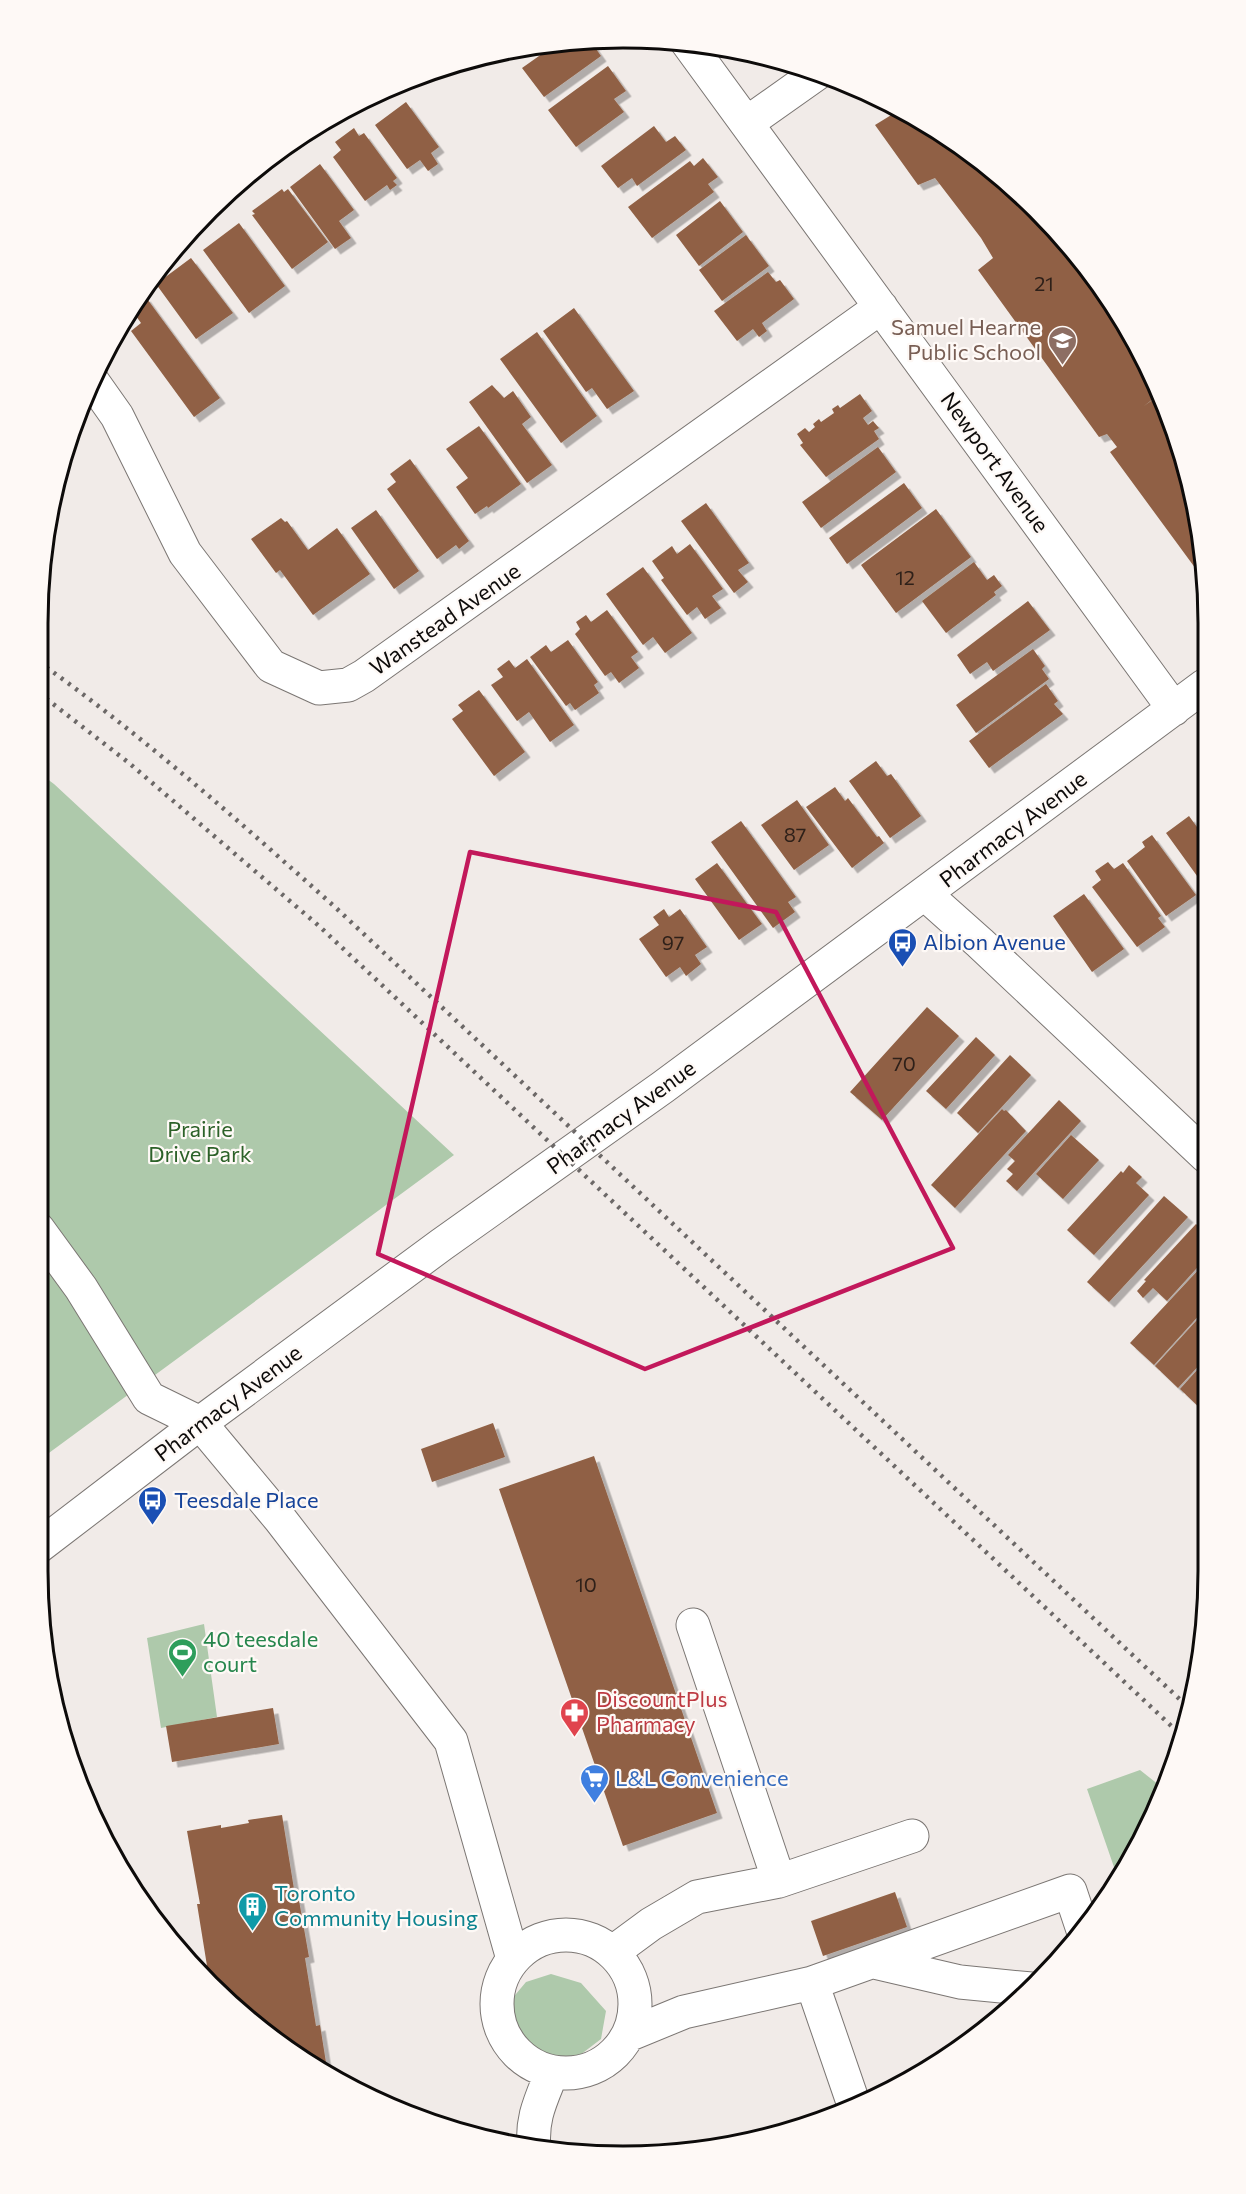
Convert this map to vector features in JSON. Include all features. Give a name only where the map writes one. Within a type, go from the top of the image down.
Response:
[{"type":"street","name":"Newport Avenue","points":[[695,53],[1174,709]]},
{"type":"street","points":[[747,123],[809,79]]},
{"type":"street","name":"Wanstead Avenue","points":[[98,389],[117,416],[185,553],[271,666],[319,688],[348,685],[364,676],[881,307]]},
{"type":"street","name":"Pharmacy Avenue","points":[[48,1539],[200,1422],[441,1245],[663,1087],[1198,691]]},
{"type":"street","points":[[925,894],[980,942],[1198,1148]]},
{"type":"street","points":[[48,1243],[81,1288],[149,1398],[200,1422],[273,1510],[451,1741],[513,1959]]},
{"type":"street","points":[[693,1626],[778,1881]]},
{"type":"street","points":[[613,1952],[651,1924],[697,1897],[778,1881],[912,1836]]},
{"type":"street","points":[[628,2035],[684,2012],[812,1983],[1070,1891],[1080,1920]]},
{"type":"street","points":[[573,1934],[594,1940],[613,1952],[627,1970],[635,1991],[635,2014],[628,2035],[615,2054],[596,2067],[574,2073],[552,2072],[531,2063],[514,2049],[502,2029],[496,2007],[499,1984],[504,1971],[513,1959],[530,1944],[550,1936],[573,1934]]},
{"type":"street","points":[[874,1962],[960,1982],[1019,1988]]},
{"type":"street","points":[[812,1983],[852,2098]]},
{"type":"street","points":[[533,2139],[534,2116],[552,2072]]},
{"type":"highlighted area","points":[[470,852],[776,912],[953,1248],[645,1369],[378,1254]]},
{"type":"green space","name":"Prairie Drive Park","points":[[48,780],[54,784],[454,1155],[48,1454]]},
{"type":"green space","name":"40 teesdale court","points":[[204,1624],[217,1717],[161,1728],[147,1638]]},
{"type":"green space","points":[[1140,1770],[1157,1783],[1139,1825],[1115,1869],[1087,1789]]},
{"type":"green space","points":[[551,1974],[581,1983],[606,2011],[601,2039],[567,2065],[536,2066],[518,2044],[506,2006],[526,1982]]},
{"type":"building","points":[[596,49],[601,56],[544,97],[522,68],[542,54],[548,53]]},
{"type":"building","points":[[608,66],[626,91],[614,99],[624,112],[576,147],[548,110]]},
{"type":"building","points":[[406,102],[439,147],[431,153],[438,164],[428,171],[420,160],[407,169],[375,125]]},
{"type":"building","points":[[891,115],[942,145],[973,167],[1030,216],[1079,273],[1121,336],[1139,369],[1152,399],[1144,406],[1153,400],[1154,403],[1178,474],[1187,511],[1195,568],[1110,452],[1117,447],[1107,434],[1099,437],[978,270],[993,258],[981,238],[935,178],[918,185],[875,125]]},
{"type":"building","points":[[654,126],[666,142],[675,136],[686,150],[637,186],[632,178],[618,188],[601,166]]},
{"type":"building","points":[[354,128],[359,136],[364,133],[397,178],[393,181],[397,185],[390,190],[387,185],[365,201],[333,157],[341,150],[335,142]]},
{"type":"building","points":[[703,158],[718,177],[708,184],[714,192],[652,238],[628,207],[690,161],[694,166]]},
{"type":"building","points":[[320,164],[354,210],[339,221],[351,238],[335,249],[290,187]]},
{"type":"building","points":[[282,189],[284,192],[288,189],[328,242],[292,269],[252,215],[255,214],[252,211]]},
{"type":"building","points":[[720,201],[743,232],[699,266],[676,235]]},
{"type":"building","points":[[239,223],[285,286],[249,313],[203,250]]},
{"type":"building","points":[[746,235],[769,266],[722,301],[699,270]]},
{"type":"building","points":[[191,258],[233,313],[196,339],[158,286],[163,279]]},
{"type":"building","points":[[768,272],[776,282],[780,280],[794,299],[762,323],[767,331],[759,337],[753,329],[737,341],[714,311]]},
{"type":"building","points":[[148,300],[220,398],[194,417],[131,331],[141,323],[137,317]]},
{"type":"building","points":[[574,308],[634,391],[607,409],[592,388],[586,392],[543,331]]},
{"type":"building","points":[[537,332],[597,416],[561,443],[500,359]]},
{"type":"building","points":[[492,385],[504,398],[513,391],[531,417],[522,424],[552,465],[527,483],[469,402]]},
{"type":"building","points":[[860,394],[872,411],[863,418],[868,425],[873,421],[879,428],[874,431],[879,439],[826,477],[800,445],[803,443],[797,434],[805,428],[809,432],[819,419],[821,422],[834,413],[832,409],[838,405],[840,408]]},
{"type":"building","points":[[479,426],[521,484],[488,508],[487,506],[475,514],[456,487],[468,478],[446,449]]},
{"type":"building","points":[[878,447],[896,472],[821,528],[802,502]]},
{"type":"building","points":[[410,459],[469,541],[459,549],[456,545],[437,559],[387,489],[396,482],[390,474]]},
{"type":"building","points":[[904,483],[922,508],[847,564],[829,538]]},
{"type":"building","points":[[706,503],[749,563],[738,570],[748,582],[734,593],[681,521]]},
{"type":"building","points":[[936,509],[971,557],[896,613],[861,565]]},
{"type":"building","points":[[376,510],[419,571],[394,589],[351,528]]},
{"type":"building","points":[[281,518],[287,521],[308,550],[337,528],[370,574],[313,615],[280,570],[276,573],[251,539]]},
{"type":"building","points":[[690,544],[723,589],[712,596],[721,608],[705,619],[697,607],[687,615],[661,580],[664,578],[652,561],[672,546],[677,554]]},
{"type":"building","points":[[974,562],[987,580],[994,575],[1002,586],[994,592],[996,595],[946,633],[922,601]]},
{"type":"building","points":[[643,567],[692,633],[665,653],[653,637],[643,645],[606,594]]},
{"type":"building","points":[[1028,601],[1050,630],[993,671],[987,662],[970,674],[957,655]]},
{"type":"building","points":[[607,610],[638,652],[631,657],[639,668],[619,683],[611,672],[605,676],[575,634],[580,629],[576,622],[586,615],[591,622]]},
{"type":"building","points":[[568,640],[598,682],[594,685],[599,693],[575,710],[570,703],[566,706],[530,657],[546,645],[551,652]]},
{"type":"building","points":[[1033,649],[1045,666],[1042,669],[1049,679],[976,733],[956,705]]},
{"type":"building","points":[[527,659],[574,725],[550,742],[529,712],[517,721],[491,685],[503,677],[497,669],[509,660],[515,668]]},
{"type":"building","points":[[1046,684],[1058,701],[1054,704],[1063,714],[989,768],[969,741]]},
{"type":"building","points":[[479,690],[525,752],[494,776],[452,719],[463,711],[458,705]]},
{"type":"building","points":[[876,761],[887,776],[891,774],[921,816],[890,838],[849,781]]},
{"type":"building","points":[[835,787],[845,801],[848,798],[884,843],[852,868],[806,807]]},
{"type":"building","points":[[797,800],[829,845],[794,870],[761,825]]},
{"type":"building","points":[[1189,816],[1198,828],[1198,877],[1166,833]]},
{"type":"building","points":[[741,821],[796,897],[788,902],[795,912],[773,928],[711,842]]},
{"type":"building","points":[[1152,835],[1196,895],[1166,916],[1127,861],[1145,847],[1142,842]]},
{"type":"building","points":[[1108,862],[1114,869],[1123,863],[1161,916],[1158,918],[1165,927],[1137,947],[1092,887],[1101,880],[1095,871]]},
{"type":"building","points":[[717,863],[762,924],[739,940],[695,879]]},
{"type":"building","points":[[1084,894],[1124,949],[1092,972],[1053,916]]},
{"type":"building","points":[[664,909],[669,917],[680,909],[707,947],[695,955],[701,964],[686,976],[680,967],[666,977],[639,939],[659,925],[653,917]]},
{"type":"building","points":[[927,1007],[959,1036],[882,1120],[850,1092]]},
{"type":"building","points":[[976,1037],[995,1055],[946,1109],[926,1091]]},
{"type":"building","points":[[1010,1055],[1031,1075],[978,1133],[957,1113]]},
{"type":"building","points":[[1059,1100],[1081,1121],[1017,1191],[1006,1181],[1013,1174],[1007,1169],[1015,1161],[1008,1155]]},
{"type":"building","points":[[1002,1109],[1006,1110],[1026,1131],[955,1208],[931,1185]]},
{"type":"building","points":[[1071,1135],[1099,1160],[1063,1199],[1036,1174]]},
{"type":"building","points":[[1129,1165],[1142,1177],[1136,1183],[1149,1195],[1094,1255],[1067,1230]]},
{"type":"building","points":[[1164,1196],[1188,1217],[1109,1302],[1087,1282]]},
{"type":"building","points":[[1196,1224],[1198,1226],[1198,1267],[1167,1301],[1153,1288],[1143,1298],[1137,1291],[1146,1281],[1144,1280]]},
{"type":"building","points":[[1198,1270],[1198,1317],[1154,1365],[1130,1343]]},
{"type":"building","points":[[1198,1319],[1198,1367],[1178,1388],[1155,1366]]},
{"type":"building","points":[[1198,1369],[1198,1406],[1180,1389]]},
{"type":"building","points":[[493,1423],[505,1457],[432,1482],[421,1449]]},
{"type":"building","points":[[594,1456],[717,1813],[623,1846],[499,1489]]},
{"type":"building","points":[[273,1708],[279,1744],[172,1762],[166,1726]]},
{"type":"building","name":"Toronto Community Housing","points":[[282,1815],[294,1889],[297,1889],[309,1957],[305,1958],[316,2026],[320,2025],[326,2063],[273,2027],[207,1968],[197,1904],[200,1904],[187,1831],[249,1823],[248,1820]]},
{"type":"building","points":[[895,1892],[907,1927],[823,1956],[811,1921]]},
{"type":"railway","points":[[48,668],[153,750],[335,907],[1182,1702]]},
{"type":"railway","points":[[48,700],[129,763],[319,926],[1175,1730]]},
{"type":"place","name":"Samuel Hearne Public School","points":[[1062,366]]},
{"type":"place","name":"Albion Avenue","points":[[902,968]]},
{"type":"place","name":"Teesdale Place","points":[[153,1526]]},
{"type":"place","name":"40 teesdale court","points":[[182,1678]]},
{"type":"place","name":"DiscountPlus Pharmacy","points":[[575,1738]]},
{"type":"place","name":"L&L Convenience","points":[[594,1804]]},
{"type":"place","name":"Toronto Community Housing","points":[[253,1932]]}]
